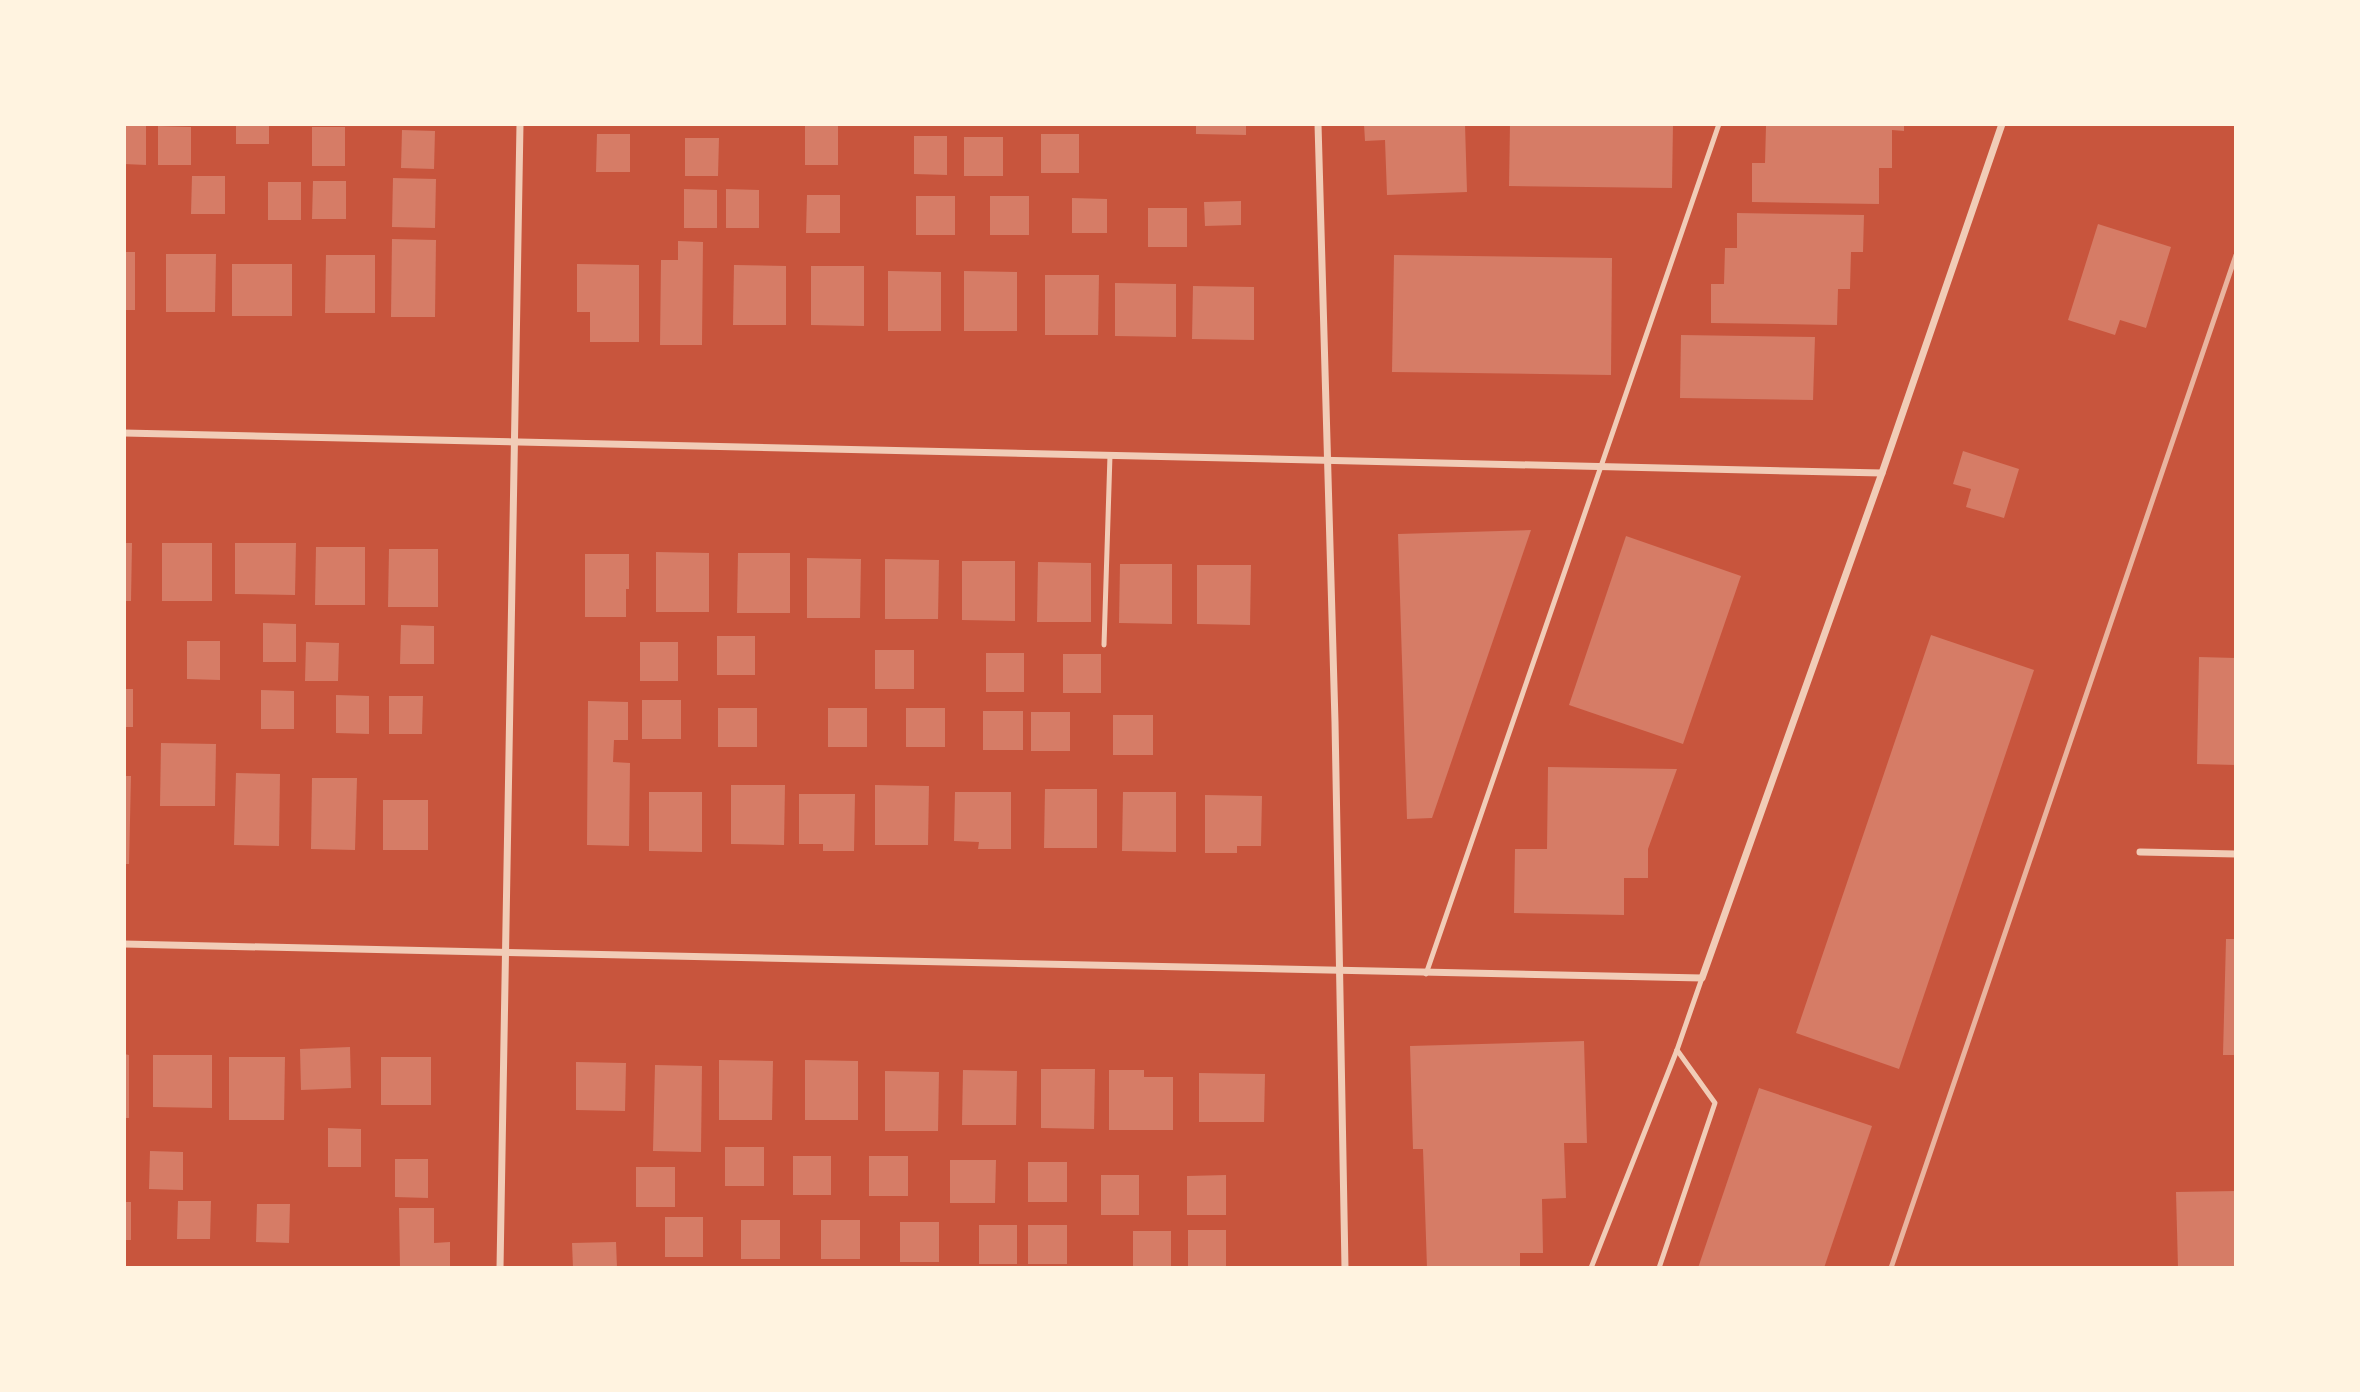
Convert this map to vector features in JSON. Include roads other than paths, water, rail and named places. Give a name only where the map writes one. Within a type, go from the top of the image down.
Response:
[{"type":"street","points":[[500,1268],[520,124]]},
{"type":"street","points":[[1318,124],[1345,1268]]},
{"type":"street","points":[[124,944],[1702,978],[1882,473],[2002,124]]},
{"type":"street","points":[[124,433],[1882,473]]},
{"type":"street","points":[[2140,852],[2236,854]]},
{"type":"lane","points":[[1426,974],[1719,124]]},
{"type":"lane","points":[[1104,645],[1110,455]]},
{"type":"lane","points":[[1591,1268],[1702,978]]},
{"type":"lane","points":[[1659,1268],[1715,1103],[1676,1050]]},
{"type":"railway","points":[[1891,1268],[2236,255]]}]
